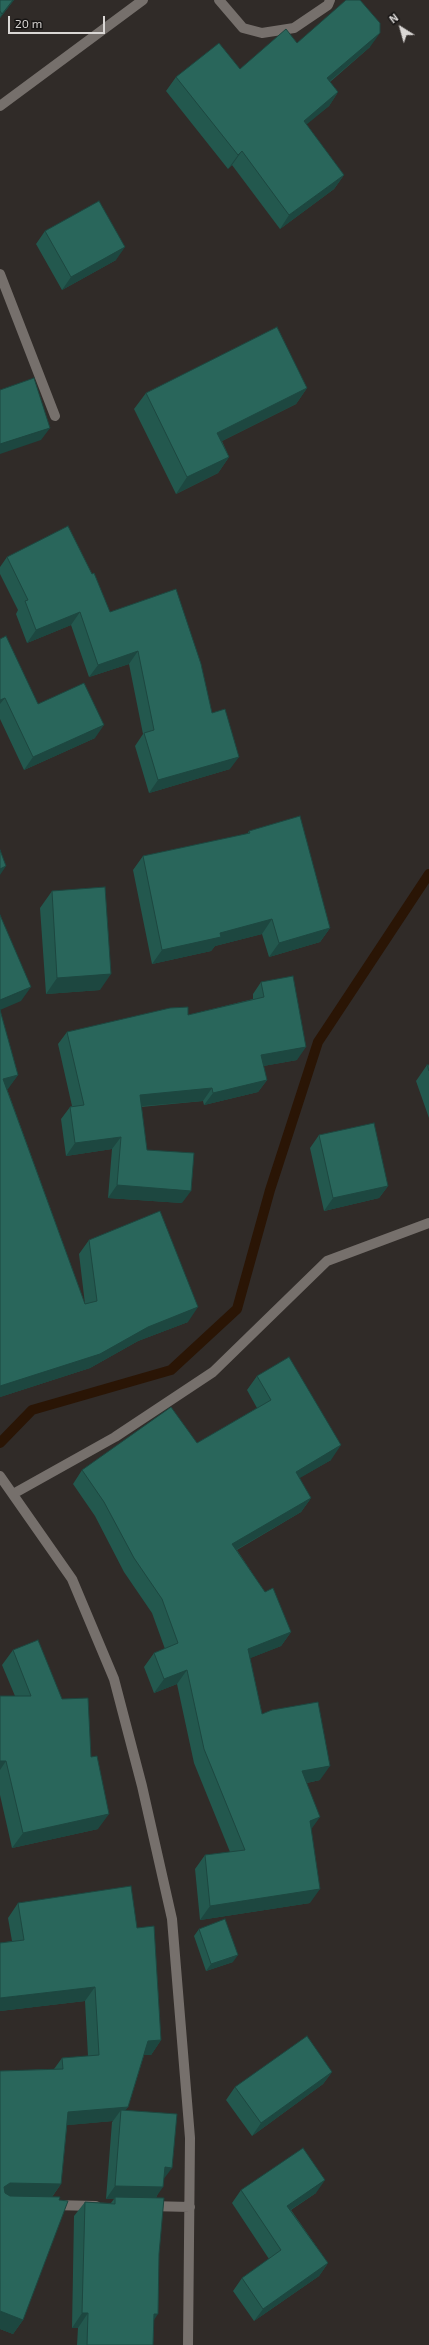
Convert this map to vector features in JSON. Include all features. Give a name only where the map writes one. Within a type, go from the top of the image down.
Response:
[{"type":"street","points":[[0,106],[143,0]]},
{"type":"street","points":[[219,0],[243,28],[262,33],[294,28],[328,5],[330,0]]},
{"type":"street","points":[[0,274],[55,416]]},
{"type":"street","points":[[11,1491],[115,1437],[212,1372],[328,1261],[429,1223]]},
{"type":"street","points":[[0,1476],[72,1579],[114,1679],[142,1786],[172,1919],[190,2138],[188,2345]]},
{"type":"street","points":[[40,2205],[103,2206]]},
{"type":"street","points":[[142,2206],[190,2207]]},
{"type":"building","points":[[0,0],[13,0],[2,14],[0,11]]},
{"type":"building","points":[[346,0],[360,0],[380,23],[380,33],[327,78],[338,92],[304,121],[344,175],[289,215],[242,151],[238,155],[176,77],[219,43],[240,69],[286,29],[297,43]]},
{"type":"building","points":[[99,201],[125,247],[71,277],[45,231]]},
{"type":"building","points":[[277,327],[307,388],[217,433],[229,457],[187,477],[146,393]]},
{"type":"building","points":[[34,378],[50,428],[0,444],[0,390]]},
{"type":"building","points":[[68,526],[92,574],[94,573],[110,612],[176,589],[201,664],[212,713],[225,709],[239,757],[158,780],[144,733],[154,730],[138,651],[98,665],[80,612],[36,630],[25,601],[28,600],[7,557]]},
{"type":"building","points":[[6,636],[38,704],[84,683],[104,725],[33,757],[5,698],[0,700],[0,639]]},
{"type":"building","points":[[300,816],[330,928],[279,943],[272,919],[220,933],[221,937],[162,950],[143,856],[250,833],[249,831]]},
{"type":"building","points":[[0,850],[6,866],[0,869]]},
{"type":"building","points":[[105,887],[111,974],[57,978],[52,891]]},
{"type":"building","points":[[0,915],[31,987],[0,1000]]},
{"type":"building","points":[[293,976],[306,1047],[261,1055],[267,1080],[213,1093],[212,1088],[140,1095],[147,1150],[194,1153],[191,1191],[117,1185],[121,1137],[75,1143],[70,1107],[84,1105],[67,1032],[170,1008],[188,1007],[188,1015],[264,997],[261,982]]},
{"type":"building","points":[[0,1010],[18,1075],[3,1079],[85,1304],[97,1301],[89,1240],[160,1211],[198,1307],[148,1327],[100,1354],[0,1386]]},
{"type":"building","points":[[374,1123],[388,1186],[333,1198],[319,1135]]},
{"type":"building","points":[[289,1357],[341,1445],[296,1472],[311,1498],[232,1544],[265,1592],[273,1588],[291,1632],[248,1649],[262,1714],[272,1710],[318,1702],[330,1766],[302,1771],[320,1817],[310,1821],[320,1889],[210,1906],[205,1855],[245,1850],[204,1749],[187,1670],[164,1679],[154,1653],[178,1643],[162,1599],[134,1558],[104,1502],[82,1470],[171,1407],[197,1443],[271,1400],[257,1376]]},
{"type":"building","points":[[38,1640],[62,1699],[88,1698],[91,1757],[97,1756],[109,1814],[23,1833],[6,1761],[0,1761],[0,1696],[31,1696],[13,1650]]},
{"type":"building","points":[[131,1886],[137,1928],[154,1926],[161,2040],[148,2041],[128,2107],[68,2112],[61,2184],[10,2183],[4,2187],[5,2193],[10,2196],[60,2197],[59,2200],[68,2201],[23,2320],[0,2311],[0,2071],[63,2069],[62,2058],[99,2055],[95,1987],[0,1998],[0,1943],[24,1940],[18,1903]]},
{"type":"building","points":[[225,1919],[238,1955],[211,1964],[199,1929]]},
{"type":"building","points":[[307,2036],[332,2072],[261,2123],[235,2087]]},
{"type":"building","points":[[121,2110],[177,2114],[172,2168],[165,2167],[163,2187],[115,2186]]},
{"type":"building","points":[[303,2148],[325,2180],[287,2206],[328,2263],[263,2309],[242,2278],[281,2250],[241,2190]]},
{"type":"building","points":[[115,2197],[164,2198],[159,2254],[158,2314],[154,2314],[153,2345],[87,2345],[88,2313],[82,2313],[85,2202],[115,2204]]},
{"type":"waterway","points":[[0,1443],[32,1410],[171,1370],[237,1309],[270,1190],[318,1042],[429,874]]}]
